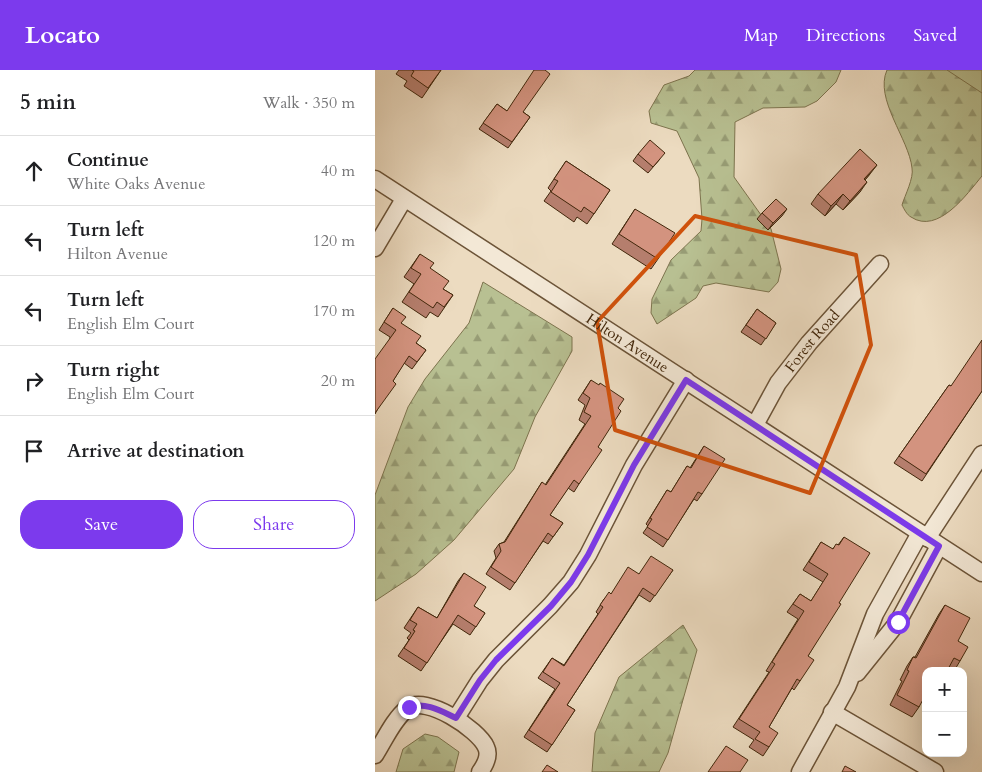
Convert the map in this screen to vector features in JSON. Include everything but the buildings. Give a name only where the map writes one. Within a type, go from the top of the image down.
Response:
[{"type":"street","name":"Hilton Avenue","points":[[375,179],[982,573]]},
{"type":"street","points":[[375,248],[404,199]]},
{"type":"street","name":"Forest Road","points":[[755,425],[779,383],[809,343],[880,264]]},
{"type":"street","points":[[456,718],[480,680],[496,660],[551,606],[571,582],[596,540],[638,457],[686,380]]},
{"type":"street","points":[[847,687],[875,614],[929,539],[982,454]]},
{"type":"street","points":[[800,772],[847,687],[898,622],[929,539]]},
{"type":"street","points":[[375,755],[409,707],[418,704],[432,707],[456,718],[487,748],[487,757],[481,772]]},
{"type":"street","points":[[832,712],[935,772]]},
{"type":"highlighted area","points":[[695,216],[856,255],[871,345],[810,493],[615,430],[597,322]]},
{"type":"green space","points":[[695,70],[841,70],[836,82],[817,101],[805,107],[763,108],[735,122],[734,177],[771,229],[781,269],[778,282],[769,292],[716,283],[703,286],[696,298],[657,324],[651,313],[652,299],[671,260],[701,231],[702,219],[699,178],[677,131],[651,123],[649,111],[664,85],[689,76]]},
{"type":"green space","points":[[887,70],[982,70],[982,176],[951,210],[931,221],[921,221],[911,217],[902,205],[911,181],[912,168],[910,157],[888,106],[884,81]]},
{"type":"green space","points":[[947,70],[982,70],[982,93]]},
{"type":"green space","points":[[483,282],[572,337],[572,351],[535,417],[514,469],[454,540],[416,574],[375,601],[375,495],[408,407],[425,379],[469,323]]},
{"type":"green space","points":[[683,625],[697,650],[668,753],[659,772],[592,772],[595,733],[619,677]]},
{"type":"green space","points":[[425,734],[438,737],[459,752],[454,772],[396,772],[403,749]]},
{"type":"route","points":[[409,707],[418,704],[432,707],[456,718],[480,680],[496,660],[551,606],[571,582],[588,555],[655,427],[686,380],[939,546],[898,622]]}]
